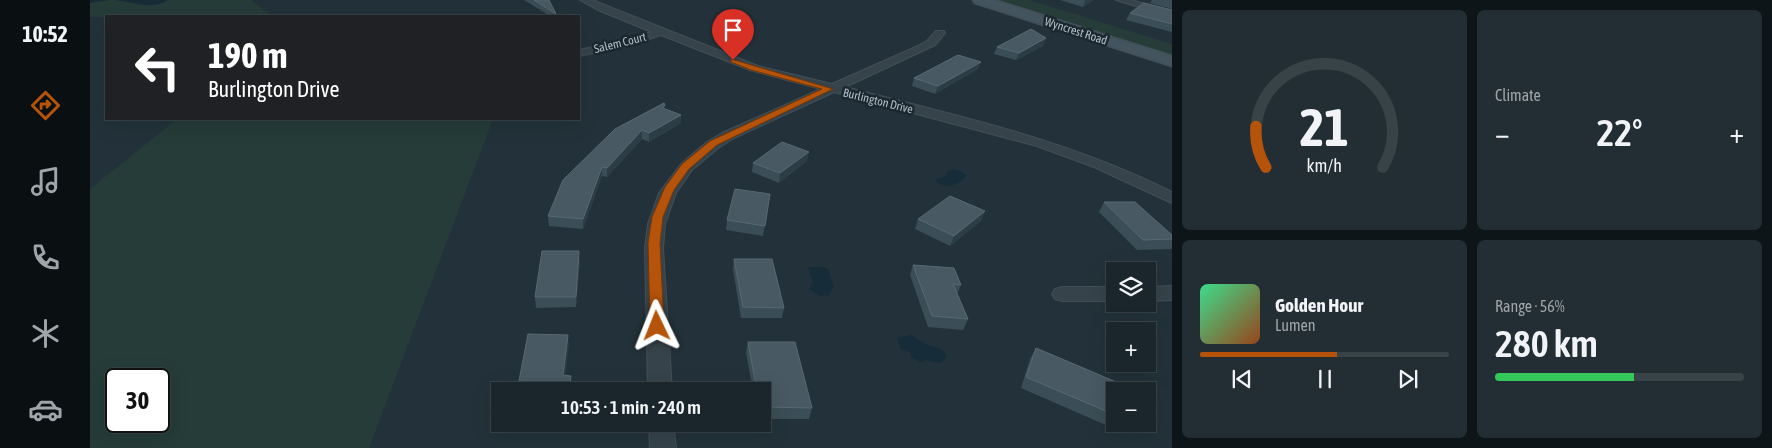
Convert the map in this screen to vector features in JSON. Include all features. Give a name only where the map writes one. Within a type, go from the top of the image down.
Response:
[{"type":"street","name":"Burlington Drive","points":[[585,0],[600,8],[754,68],[1050,146],[1122,173],[1172,198]]},
{"type":"street","name":"Wyncrest Road","points":[[980,0],[1172,61]]},
{"type":"street","points":[[1122,0],[1172,14]]},
{"type":"street","name":"Salem Court","points":[[580,53],[613,46],[661,32]]},
{"type":"street","points":[[660,382],[654,243],[658,217],[668,190],[686,166],[714,143],[932,43],[940,34]]},
{"type":"street","points":[[1156,294],[1172,293]]},
{"type":"street","points":[[1062,294],[1106,294]]},
{"type":"street","points":[[662,432],[662,448]]},
{"type":"green space","points":[[90,0],[251,0],[271,15],[105,15],[105,17],[90,17]]},
{"type":"green space","points":[[993,0],[1029,0],[1172,44],[1172,56]]},
{"type":"green space","points":[[176,120],[493,120],[369,448],[90,448],[90,189]]},
{"type":"water","points":[[90,0],[114,0],[90,3]]},
{"type":"water","points":[[114,0],[168,0],[155,5],[141,5]]},
{"type":"water","points":[[953,169],[959,170],[967,176],[960,182],[948,186],[944,186],[936,181],[935,179],[946,176],[947,172]]},
{"type":"water","points":[[808,267],[828,269],[834,286],[828,296],[824,295],[822,297],[809,289],[813,282]]},
{"type":"water","points":[[911,335],[926,344],[940,349],[947,356],[941,363],[925,360],[920,362],[911,357],[911,353],[901,349],[897,338]]},
{"type":"building","points":[[534,0],[549,0],[556,14]]},
{"type":"building","points":[[1144,3],[1172,10],[1172,24],[1130,13]]},
{"type":"building","points":[[1031,29],[1046,38],[1019,53],[997,47]]},
{"type":"building","points":[[958,55],[981,62],[938,86],[914,78]]},
{"type":"building","points":[[664,103],[663,108],[681,115],[649,133],[642,130],[607,168],[602,167],[583,219],[548,216],[563,180],[615,129]]},
{"type":"building","points":[[782,142],[809,152],[780,173],[753,163]]},
{"type":"building","points":[[735,189],[770,194],[765,226],[727,220]]},
{"type":"building","points":[[950,196],[985,211],[954,236],[918,219]]},
{"type":"building","points":[[1104,202],[1135,202],[1172,235],[1172,239],[1143,240]]},
{"type":"building","points":[[542,251],[579,251],[576,297],[535,297]]},
{"type":"building","points":[[734,259],[772,259],[784,308],[743,307]]},
{"type":"building","points":[[913,265],[954,268],[961,285],[953,284],[968,319],[932,316]]},
{"type":"building","points":[[528,334],[568,335],[563,375],[571,376],[570,382],[519,382]]},
{"type":"building","points":[[748,342],[795,342],[812,408],[771,407],[771,382],[755,382]]},
{"type":"building","points":[[1036,348],[1116,382],[1106,382],[1106,411],[1026,377]]},
{"type":"route","points":[[657,326],[654,243],[661,204],[668,190],[686,166],[714,143],[829,89],[754,68],[733,60]]}]
